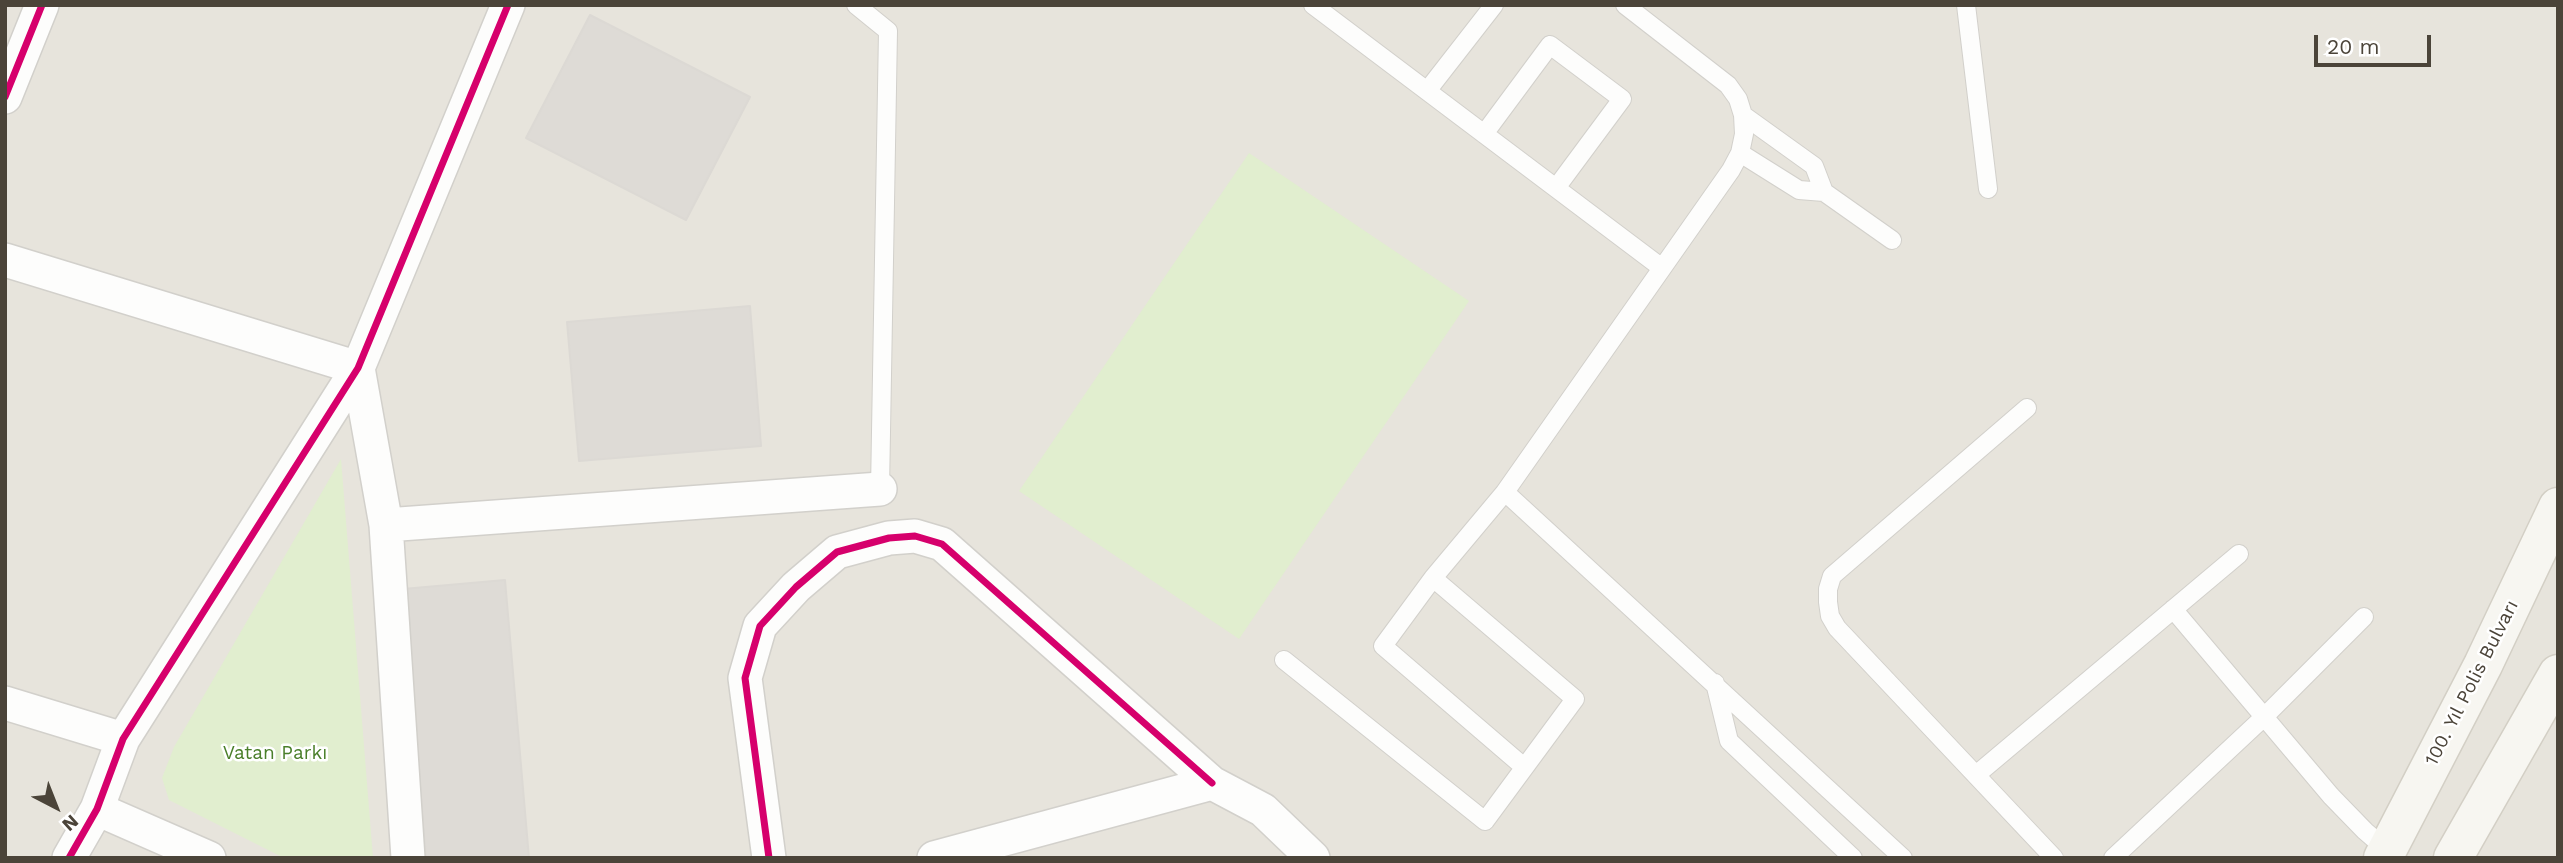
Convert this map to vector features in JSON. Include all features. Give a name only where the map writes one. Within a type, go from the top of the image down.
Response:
[{"type":"main road","name":"100. Yıl Polis Bulvarı","points":[[2385,854],[2483,665],[2558,507]]},
{"type":"main road","points":[[2453,858],[2558,674]]},
{"type":"street","points":[[5,97],[42,5]]},
{"type":"street","points":[[69,858],[97,809],[123,739],[358,368],[508,5]]},
{"type":"street","points":[[5,260],[358,368]]},
{"type":"street","points":[[358,368],[386,525],[408,858]]},
{"type":"street","points":[[386,525],[880,489]]},
{"type":"street","points":[[769,858],[745,678],[760,626],[796,587],[837,552],[889,538],[915,536],[942,544],[1212,783],[1263,810],[1312,858]]},
{"type":"street","points":[[5,703],[123,739]]},
{"type":"street","points":[[944,856],[1212,783]]},
{"type":"street","points":[[97,809],[209,858]]},
{"type":"lane","points":[[856,5],[888,31],[880,489]]},
{"type":"lane","points":[[1313,5],[1662,268]]},
{"type":"lane","points":[[1427,91],[1494,5]]},
{"type":"lane","points":[[1966,5],[1988,189]]},
{"type":"lane","points":[[1524,767],[1383,646],[1433,578],[1506,492],[1731,170],[1740,153],[1744,134],[1743,115],[1738,99],[1728,85],[1633,8]]},
{"type":"lane","points":[[1484,134],[1550,45],[1622,99],[1556,188]]},
{"type":"lane","points":[[1743,115],[1814,166],[1824,192]]},
{"type":"lane","points":[[1740,153],[1799,190],[1824,192],[1892,240]]},
{"type":"lane","points":[[2027,408],[1832,576],[1828,589],[1830,616],[1837,628],[2054,858]]},
{"type":"lane","points":[[1506,492],[1903,858]]},
{"type":"lane","points":[[1976,775],[2239,554]]},
{"type":"lane","points":[[1284,660],[1485,821],[1575,699],[1433,578]]},
{"type":"lane","points":[[2173,610],[2331,796],[2385,854]]},
{"type":"lane","points":[[2113,858],[2264,717],[2364,617]]},
{"type":"lane","points":[[1715,683],[1729,741],[1853,858]]},
{"type":"shaded area","points":[[5,5],[2558,5],[2558,858],[5,858]]},
{"type":"green space","points":[[1249,153],[1469,301],[1239,639],[1019,491]]},
{"type":"green space","name":"Vatan Parkı","points":[[341,459],[373,858],[284,858],[169,800],[162,778],[174,747]]},
{"type":"building","points":[[590,15],[750,97],[686,220],[526,138]]},
{"type":"building","points":[[750,306],[761,446],[579,461],[567,322]]},
{"type":"building","points":[[505,580],[529,858],[426,858],[403,589]]},
{"type":"cycle path","points":[[5,97],[42,5]]},
{"type":"cycle path","points":[[69,858],[97,809],[123,739],[358,368],[508,5]]},
{"type":"cycle path","points":[[769,858],[745,678],[760,626],[796,587],[837,552],[889,538],[915,536],[942,544],[1212,783]]}]
